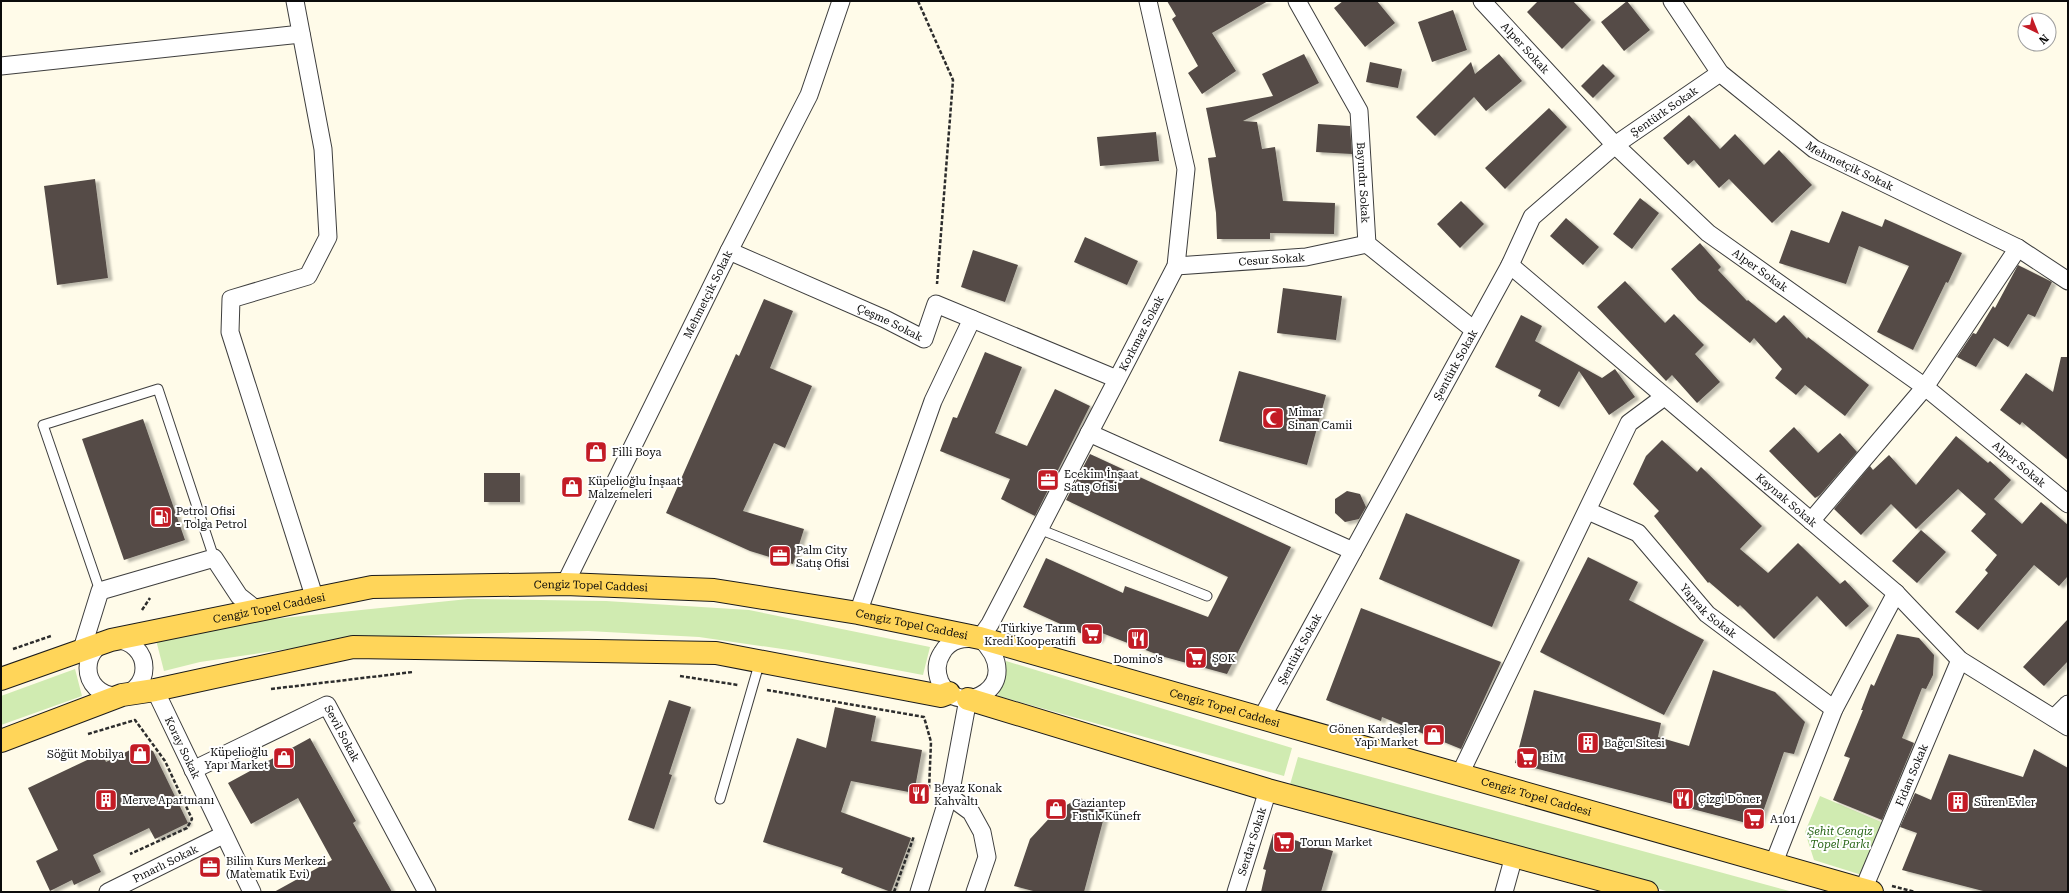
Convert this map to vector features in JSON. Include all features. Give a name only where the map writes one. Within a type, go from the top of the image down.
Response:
[{"type":"main road","name":"Cengiz Topel Caddesi","points":[[1,679],[82,649],[111,640],[372,587],[565,584],[714,590],[858,613],[980,638],[1867,891]]},
{"type":"main road","points":[[1,741],[122,695],[155,690],[353,647],[716,653],[941,696],[959,696],[1268,790],[1647,892]]},
{"type":"street","points":[[295,1],[323,149],[328,237],[308,276],[231,298],[230,332],[315,599]]},
{"type":"street","name":"Mehmetçik Sokak","points":[[565,584],[729,251],[809,94],[841,1]]},
{"type":"street","name":"Korkmaz Sokak","points":[[980,638],[990,624],[1176,266],[1186,169],[1148,1]]},
{"type":"street","name":"Bayındır Sokak","points":[[1297,1],[1359,111],[1367,244]]},
{"type":"street","name":"Alper Sokak","points":[[1482,1],[1615,145],[1708,233],[1925,387],[2068,504]]},
{"type":"street","name":"Mehmetçik Sokak","points":[[1672,1],[1720,73],[1814,149],[2018,248],[2068,281]]},
{"type":"street","points":[[1,66],[301,34]]},
{"type":"street","name":"Şentürk Sokak","points":[[1261,719],[1510,265],[1532,217],[1615,145],[1720,73]]},
{"type":"street","points":[[1367,244],[1474,330]]},
{"type":"street","name":"Cesur Sokak","points":[[1176,266],[1306,257],[1367,244]]},
{"type":"street","points":[[1811,521],[1925,387],[2018,248]]},
{"type":"street","name":"Çeşme Sokak","points":[[729,251],[885,319],[924,339],[936,304]]},
{"type":"street","name":"Kaynak Sokak","points":[[1510,265],[1896,593],[1960,660],[2068,727]]},
{"type":"street","points":[[936,304],[1117,379]]},
{"type":"street","points":[[858,613],[933,401],[972,319]]},
{"type":"street","points":[[1460,774],[1588,511],[1629,423],[1664,397]]},
{"type":"street","points":[[1089,433],[1353,551]]},
{"type":"street","name":"Yaprak Sokak","points":[[1588,511],[1638,533],[1707,614],[1834,709]]},
{"type":"street","points":[[82,649],[100,590],[214,558],[239,596],[258,611]]},
{"type":"street","points":[[1773,865],[1834,709],[1896,593]]},
{"type":"street","points":[[980,638],[995,655],[998,665],[997,675],[987,692],[978,697],[959,696],[942,686],[938,677],[937,667],[939,657],[944,648],[952,642],[961,639],[980,638]]},
{"type":"street","points":[[111,640],[121,640],[130,643],[137,650],[143,662],[142,676],[138,685],[131,691],[122,695],[104,693],[92,681],[89,673],[91,656],[103,643],[111,640]]},
{"type":"street","name":"Fidan Sokak","points":[[1867,891],[1960,660]]},
{"type":"street","name":"Koray Sokak","points":[[155,690],[223,835],[252,892]]},
{"type":"street","points":[[919,892],[949,796],[959,696]]},
{"type":"street","points":[[2054,718],[2068,704]]},
{"type":"street","name":"Sevil Sokak","points":[[193,770],[327,705],[427,892]]},
{"type":"street","name":"Serdar Sokak","points":[[1236,892],[1268,790]]},
{"type":"street","points":[[949,796],[971,812],[982,832],[987,857],[975,892]]},
{"type":"street","name":"Pınarlı Sokak","points":[[108,892],[223,835]]},
{"type":"street","points":[[1504,892],[1514,856]]},
{"type":"lane","points":[[100,590],[43,425],[158,389],[214,558]]},
{"type":"lane","points":[[1039,530],[1206,596]]},
{"type":"lane","points":[[720,799],[760,661]]},
{"type":"path","points":[[918,1],[953,80],[936,304]]},
{"type":"path","points":[[8,651],[43,638]]},
{"type":"path","points":[[328,682],[416,671]]},
{"type":"path","points":[[675,676],[924,718],[931,742],[928,795]]},
{"type":"path","points":[[83,735],[135,720],[165,761],[192,819],[187,828],[130,854]]},
{"type":"path","points":[[894,892],[915,832]]},
{"type":"green space","points":[[468,599],[606,601],[749,610],[930,647],[923,675],[796,651],[699,637],[588,631],[458,634],[354,639],[200,662],[164,671],[156,640],[206,626]]},
{"type":"green space","points":[[1006,661],[1292,748],[1284,776],[998,696]]},
{"type":"green space","points":[[75,669],[82,696],[1,725],[1,696]]},
{"type":"green space","points":[[1298,757],[1793,892],[1670,892],[1289,788]]},
{"type":"green space","name":"Şehit Cengiz Topel Parkı","points":[[1820,796],[1886,824],[1865,876],[1814,860],[1805,832]]},
{"type":"building","points":[[1167,1],[1268,1],[1212,33],[1236,71],[1202,94],[1188,73],[1198,66],[1172,19],[1176,16]]},
{"type":"building","points":[[1343,1],[1377,1],[1395,23],[1365,47],[1334,8]]},
{"type":"building","points":[[1538,1],[1573,1],[1591,20],[1562,49],[1527,12]]},
{"type":"building","points":[[1627,1],[1650,30],[1624,51],[1601,22]]},
{"type":"building","points":[[1453,10],[1467,50],[1432,62],[1418,22]]},
{"type":"building","points":[[1304,54],[1319,83],[1243,121],[1257,122],[1262,149],[1275,147],[1283,201],[1335,203],[1334,234],[1270,233],[1270,239],[1217,239],[1216,213],[1208,158],[1216,157],[1206,108],[1273,96],[1262,74]]},
{"type":"building","points":[[1499,54],[1522,81],[1486,111],[1474,97],[1435,136],[1416,117],[1471,62],[1475,74]]},
{"type":"building","points":[[1370,62],[1402,69],[1398,88],[1366,82]]},
{"type":"building","points":[[1603,64],[1615,76],[1593,98],[1581,86]]},
{"type":"building","points":[[1549,108],[1567,127],[1505,189],[1485,168]]},
{"type":"building","points":[[1689,115],[1720,149],[1735,134],[1764,165],[1779,150],[1812,185],[1772,223],[1729,179],[1719,188],[1694,160],[1688,165],[1663,138]]},
{"type":"building","points":[[1318,124],[1350,126],[1352,154],[1316,152]]},
{"type":"building","points":[[1156,132],[1159,161],[1100,166],[1097,137]]},
{"type":"building","points":[[95,179],[108,278],[57,285],[44,186]]},
{"type":"building","points":[[1640,198],[1659,213],[1632,249],[1613,234]]},
{"type":"building","points":[[1461,201],[1484,224],[1460,248],[1437,224]]},
{"type":"building","points":[[1842,211],[1882,227],[1885,219],[1962,253],[1948,283],[1946,282],[1913,350],[1877,332],[1909,266],[1859,246],[1846,284],[1779,263],[1791,230],[1829,243]]},
{"type":"building","points":[[1566,218],[1599,247],[1583,265],[1550,236]]},
{"type":"building","points":[[1085,237],[1138,261],[1127,285],[1074,262]]},
{"type":"building","points":[[1700,243],[1721,267],[1718,270],[1747,301],[1748,300],[1776,323],[1784,315],[1807,339],[1808,337],[1869,385],[1845,416],[1805,385],[1796,395],[1775,378],[1782,369],[1754,338],[1750,343],[1698,300],[1671,269]]},
{"type":"building","points":[[973,250],[1018,265],[1005,302],[961,287]]},
{"type":"building","points":[[2018,265],[2052,282],[2035,317],[2028,314],[2008,347],[1994,338],[1976,367],[1957,357],[1973,333],[1976,334],[1993,306],[1995,308]]},
{"type":"building","points":[[1625,281],[1665,323],[1674,314],[1704,345],[1695,354],[1720,382],[1697,403],[1672,375],[1666,381],[1597,307]]},
{"type":"building","points":[[1283,288],[1342,296],[1336,340],[1277,333]]},
{"type":"building","points":[[764,299],[793,311],[770,368],[812,386],[785,448],[774,443],[743,511],[804,529],[793,564],[750,551],[666,513],[736,354],[739,356]]},
{"type":"building","points":[[1521,315],[1542,326],[1535,341],[1602,378],[1615,369],[1635,397],[1609,415],[1579,371],[1559,407],[1538,396],[1541,390],[1495,367]]},
{"type":"building","points":[[985,352],[1022,367],[995,433],[1027,446],[1055,389],[1090,406],[1035,516],[1001,499],[1010,479],[940,451],[953,417],[957,418]]},
{"type":"building","points":[[2061,357],[2068,357],[2068,460],[2022,422],[2020,425],[2000,410],[2026,373],[2053,392]]},
{"type":"building","name":"Mimar Sinan Camii","points":[[1239,371],[1326,395],[1307,465],[1219,441]]},
{"type":"building","points":[[143,419],[185,540],[124,560],[82,439]]},
{"type":"building","points":[[1794,427],[1818,453],[1840,433],[1857,452],[1820,495],[1815,498],[1769,451]]},
{"type":"building","points":[[1956,436],[1988,463],[1990,461],[2011,480],[1994,499],[2022,524],[2041,502],[2068,525],[2068,576],[2059,586],[2034,565],[1978,630],[1955,612],[1988,573],[1985,570],[1997,555],[1971,531],[1986,514],[1958,489],[1916,529],[1891,504],[1861,535],[1834,509],[1870,466],[1873,470],[1889,455],[1916,485]]},
{"type":"building","points":[[1662,440],[1697,472],[1701,467],[1762,526],[1740,549],[1768,573],[1798,543],[1840,584],[1845,580],[1869,606],[1846,627],[1817,596],[1774,639],[1740,605],[1738,607],[1709,582],[1708,583],[1654,516],[1659,511],[1633,484],[1646,456]]},
{"type":"building","points":[[1090,454],[1291,547],[1227,674],[1161,656],[1102,633],[1098,641],[1023,607],[1046,558],[1123,593],[1125,586],[1208,617],[1228,577],[1066,500]]},
{"type":"building","points":[[484,473],[520,473],[520,502],[484,502]]},
{"type":"building","points":[[1347,491],[1360,494],[1366,507],[1359,519],[1345,522],[1335,513],[1335,499]]},
{"type":"building","points":[[1406,513],[1520,560],[1492,627],[1379,579]]},
{"type":"building","points":[[1921,530],[1946,552],[1917,583],[1892,561]]},
{"type":"building","points":[[1588,557],[1638,582],[1629,600],[1704,640],[1664,715],[1540,652]]},
{"type":"building","points":[[1361,608],[1501,662],[1461,749],[1382,717],[1381,721],[1326,700]]},
{"type":"building","points":[[2068,619],[2068,661],[2044,686],[2023,667]]},
{"type":"building","points":[[1897,634],[1919,638],[1934,655],[1933,675],[1926,689],[1922,688],[1902,738],[1914,743],[1882,820],[1833,800],[1850,758],[1844,756],[1863,710],[1861,710],[1871,684],[1874,686]]},
{"type":"building","points":[[1713,670],[1775,692],[1805,722],[1794,754],[1784,752],[1758,826],[1515,763],[1534,690],[1661,723],[1658,737],[1689,746]]},
{"type":"building","points":[[669,700],[691,707],[669,774],[672,775],[654,829],[628,820]]},
{"type":"building","points":[[835,707],[876,716],[871,741],[922,750],[914,793],[851,781],[841,812],[911,838],[891,892],[841,873],[843,868],[763,842],[797,738],[826,748]]},
{"type":"building","points":[[310,738],[356,821],[353,823],[392,892],[274,892],[332,860],[298,798],[251,824],[228,783]]},
{"type":"building","points":[[138,746],[153,751],[188,823],[155,839],[149,828],[93,855],[101,872],[74,885],[72,880],[50,891],[36,861],[58,850],[28,788],[102,753],[106,762]]},
{"type":"building","points":[[2034,749],[2068,768],[2068,892],[1987,892],[1902,870],[1917,833],[1900,827],[1915,793],[1931,800],[1949,754],[2023,777]]},
{"type":"building","points":[[1079,798],[1107,806],[1084,892],[1037,892],[1014,886],[1030,839],[1056,811]]},
{"type":"building","points":[[1273,834],[1333,851],[1321,892],[1261,892],[1266,870],[1263,869]]},
{"type":"place","name":"Mimar Sinan Camii","points":[[1273,418]]},
{"type":"place","name":"Filli Boya","points":[[596,452]]},
{"type":"place","name":"Ecekim İnşaat Satış Ofisi","points":[[1048,480]]},
{"type":"place","name":"Küpelioğlu İnşaat Malzemeleri","points":[[572,487]]},
{"type":"place","name":"Petrol Ofisi - Tolga Petrol","points":[[161,517]]},
{"type":"place","name":"Palm City Satış Ofisi","points":[[780,556]]},
{"type":"place","name":"Türkiye Tarım Kredi Kooperatifi","points":[[1092,634]]},
{"type":"place","name":"Domino's","points":[[1138,639]]},
{"type":"place","name":"ŞOK","points":[[1196,658]]},
{"type":"place","name":"Gönen Kardeşler Yapı Market","points":[[1434,735]]},
{"type":"place","name":"Bağcı Sitesi","points":[[1588,743]]},
{"type":"place","name":"Söğüt Mobilya","points":[[140,754]]},
{"type":"place","name":"Küpelioğlu Yapı Market","points":[[284,758]]},
{"type":"place","name":"BİM","points":[[1527,758]]},
{"type":"place","name":"Beyaz Konak Kahvaltı","points":[[919,794]]},
{"type":"place","name":"Çizgi Döner","points":[[1683,799]]},
{"type":"place","name":"Merve Apartmanı","points":[[106,800]]},
{"type":"place","name":"Süren Evler","points":[[1958,802]]},
{"type":"place","name":"Gaziantep Fıstık Künefr","points":[[1056,809]]},
{"type":"place","name":"A101","points":[[1754,819]]},
{"type":"place","name":"Torun Market","points":[[1284,842]]},
{"type":"place","name":"Bilim Kurs Merkezi (Matematik Evi)","points":[[210,867]]}]
